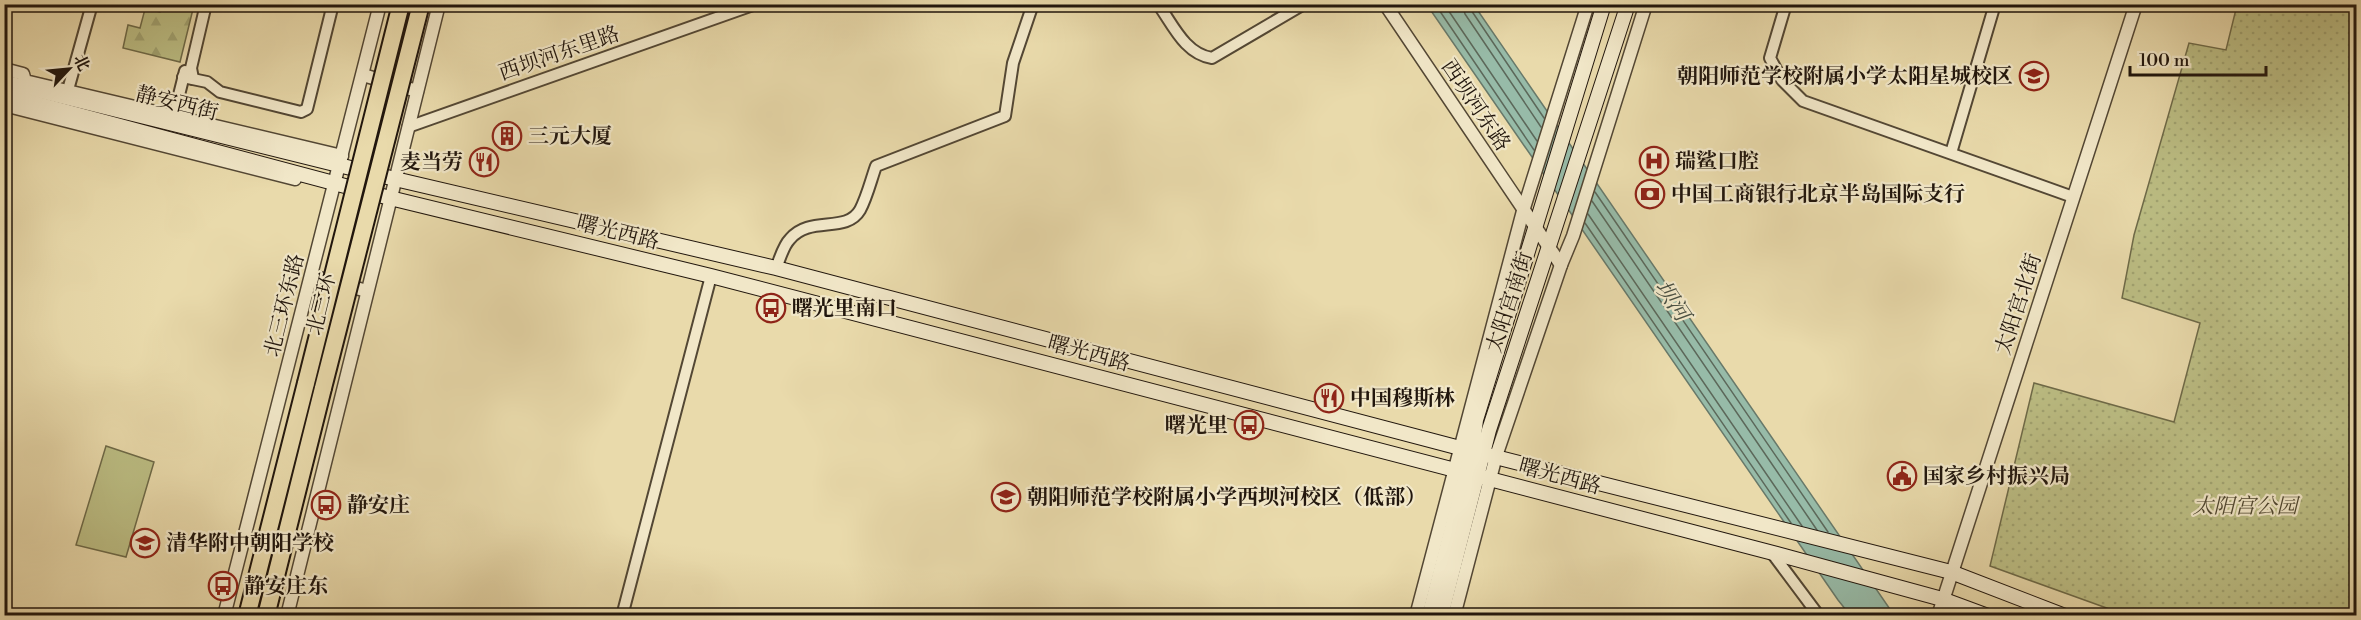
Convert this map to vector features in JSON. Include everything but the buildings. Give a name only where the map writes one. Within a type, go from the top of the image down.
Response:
[{"type":"highway","name":"北三环","points":[[247,615],[402,4]]},
{"type":"highway","name":"北三环","points":[[266,615],[421,4]]},
{"type":"highway","points":[[239,615],[253,595]]},
{"type":"main road","name":"太阳宫南街","points":[[1478,452],[1476,420],[1604,4]]},
{"type":"main road","name":"太阳宫南街","points":[[1429,615],[1478,452],[1549,249],[1628,4]]},
{"type":"main road","name":"静安西街","points":[[4,82],[67,94],[341,160],[395,179]]},
{"type":"main road","name":"静安西街","points":[[4,95],[390,198]]},
{"type":"main road","name":"曙光西路","points":[[395,179],[776,268],[1478,452],[1951,572]]},
{"type":"main road","name":"曙光西路","points":[[390,198],[711,276],[1942,599]]},
{"type":"main road","name":"太阳宫南街","points":[[1442,615],[1472,475]]},
{"type":"main road","points":[[1951,572],[2065,615]]},
{"type":"main road","points":[[1942,599],[1988,615]]},
{"type":"street","points":[[4,69],[23,74],[25,81],[67,94],[92,4]]},
{"type":"street","points":[[172,119],[191,68],[207,4]]},
{"type":"street","points":[[187,76],[207,82],[220,92],[301,112],[307,110],[333,4]]},
{"type":"street","name":"北三环东路","points":[[224,615],[380,4]]},
{"type":"street","points":[[287,615],[439,4]]},
{"type":"street","name":"西坝河东里路","points":[[408,127],[756,4]]},
{"type":"street","points":[[776,268],[788,240],[798,231],[813,224],[845,223],[859,211],[876,166],[1005,116],[1013,63],[1033,4]]},
{"type":"street","points":[[1158,4],[1191,50],[1200,56],[1212,58],[1304,4]]},
{"type":"street","name":"西坝河东路","points":[[1385,4],[1561,265]]},
{"type":"street","name":"太阳宫南街","points":[[1416,615],[1472,475],[1523,211],[1588,4]]},
{"type":"street","name":"太阳宫南街","points":[[1478,452],[1576,228],[1646,4]]},
{"type":"street","points":[[1786,4],[1770,58],[1782,80],[1803,100],[2073,197]]},
{"type":"street","points":[[1951,153],[1995,4]]},
{"type":"street","name":"太阳宫北街","points":[[1938,615],[2136,4]]},
{"type":"street","points":[[363,75],[417,91]]},
{"type":"street","points":[[4,105],[174,149],[335,185]]},
{"type":"street","points":[[148,132],[174,149]]},
{"type":"street","points":[[312,276],[367,291]]},
{"type":"street","points":[[622,615],[711,276]]},
{"type":"street","name":"太阳宫南街","points":[[1454,615],[1472,475]]},
{"type":"street","points":[[1774,554],[1819,615]]},
{"type":"green space","points":[[162,5],[194,5],[180,62],[123,48],[128,25],[140,28],[145,9],[160,12]]},
{"type":"green space","name":"太阳宫公园","points":[[2237,5],[2356,5],[2356,615],[2126,615],[1990,566],[2034,383],[2174,422],[2200,323],[2122,298],[2134,235],[2189,43],[2226,50]]},
{"type":"green space","points":[[106,446],[154,462],[126,557],[76,545]]},
{"type":"water","name":"坝河","points":[[1427,5],[1474,5],[1894,615],[1850,615],[1838,600]]},
{"type":"place","name":"朝阳师范学校附属小学太阳星城校区","points":[[2034,76]]},
{"type":"place","name":"三元大厦","points":[[507,136]]},
{"type":"place","name":"瑞鲨口腔","points":[[1654,161]]},
{"type":"place","name":"麦当劳","points":[[484,162]]},
{"type":"place","name":"中国工商银行北京半岛国际支行","points":[[1650,194]]},
{"type":"place","name":"曙光里南口","points":[[771,308]]},
{"type":"place","name":"中国穆斯林","points":[[1329,398]]},
{"type":"place","name":"曙光里","points":[[1249,425]]},
{"type":"place","name":"国家乡村振兴局","points":[[1902,476]]},
{"type":"place","name":"朝阳师范学校附属小学西坝河校区（低部）","points":[[1006,497]]},
{"type":"place","name":"静安庄","points":[[326,505]]},
{"type":"place","name":"清华附中朝阳学校","points":[[145,543]]},
{"type":"place","name":"静安庄东","points":[[223,586]]}]
